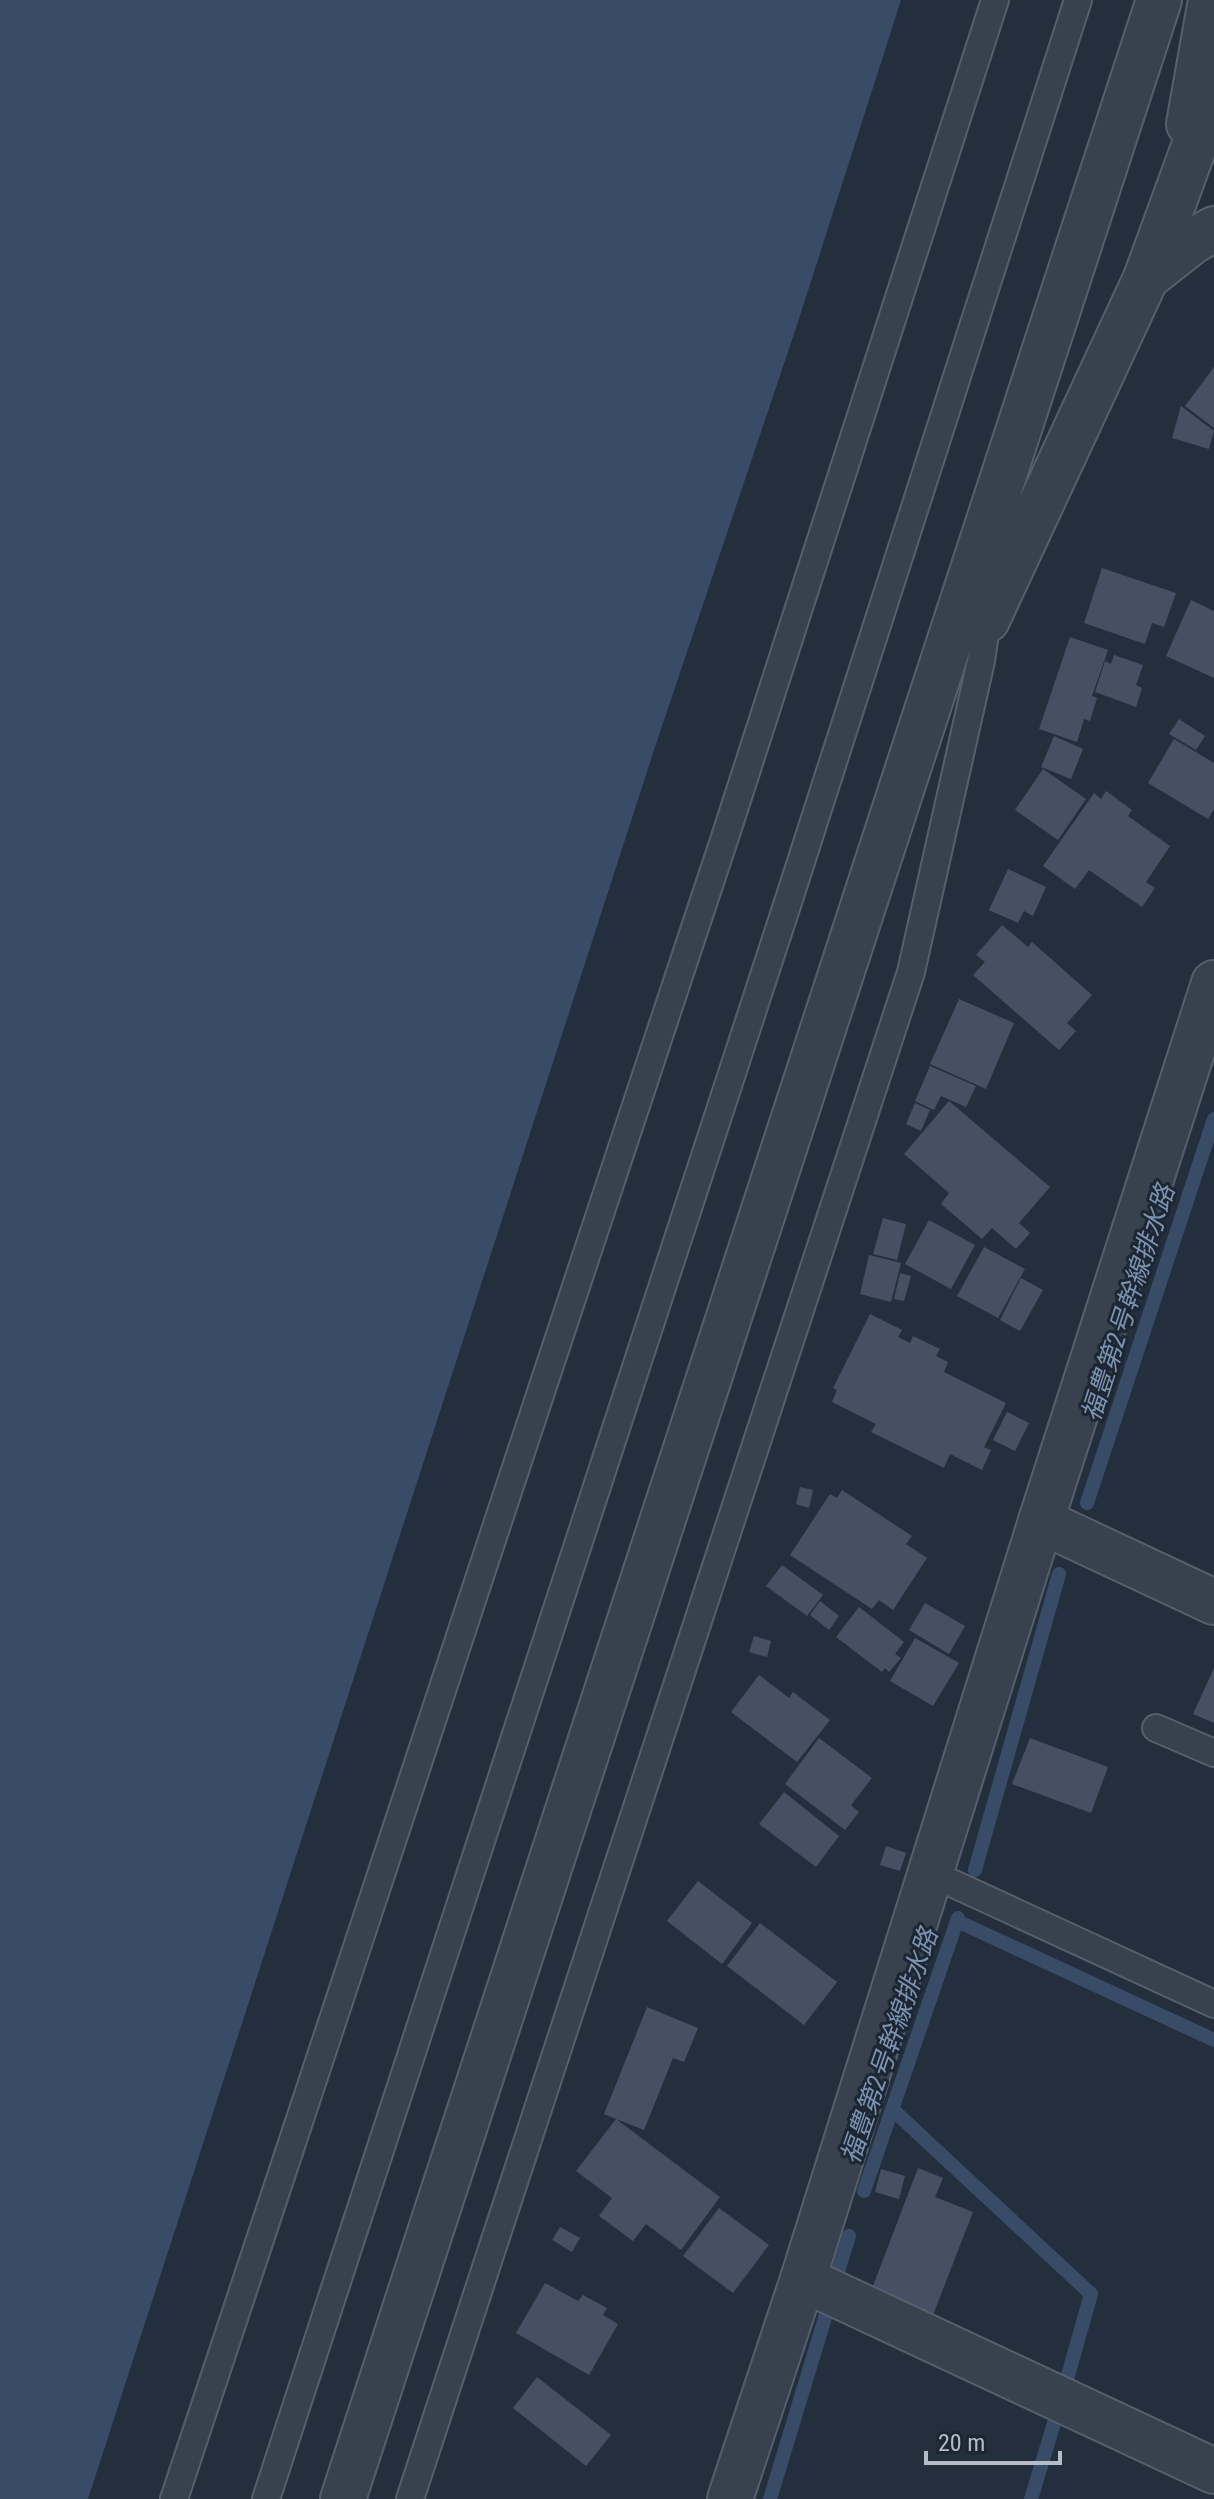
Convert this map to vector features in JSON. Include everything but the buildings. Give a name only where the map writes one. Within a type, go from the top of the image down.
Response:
[{"type":"street","points":[[343,2499],[973,617],[1159,0]]},
{"type":"street","points":[[1177,192],[1211,0]]},
{"type":"street","points":[[973,617],[1146,278],[1214,92]]},
{"type":"street","points":[[1146,278],[1193,241],[1214,229]]},
{"type":"street","points":[[730,2499],[803,2279],[1214,983]]},
{"type":"street","points":[[1041,1521],[1214,1602]]},
{"type":"street","points":[[803,2279],[1214,2471]]},
{"type":"lane","points":[[174,2499],[727,831],[995,0]]},
{"type":"lane","points":[[266,2499],[786,908],[1078,0]]},
{"type":"lane","points":[[410,2499],[911,972],[981,661],[973,617]]},
{"type":"lane","points":[[1156,1728],[1214,1753]]},
{"type":"lane","points":[[930,1873],[1214,2004]]},
{"type":"water","points":[[0,0],[901,0],[797,325],[655,747],[88,2499],[0,2499]]},
{"type":"waterway","name":"福豊第2号幹線排水路","points":[[1087,1503],[1214,1119]]},
{"type":"waterway","name":"福豊第2号幹線排水路","points":[[975,1870],[1059,1574]]},
{"type":"waterway","name":"福豊第2号幹線排水路","points":[[864,2191],[958,1918]]},
{"type":"waterway","points":[[957,1921],[1214,2040]]},
{"type":"waterway","points":[[892,2109],[1091,2294],[1067,2379]]},
{"type":"waterway","name":"福豊第2号幹線排水路","points":[[836,2278],[849,2236]]},
{"type":"waterway","name":"福豊第2号幹線排水路","points":[[770,2499],[827,2311]]},
{"type":"waterway","points":[[1031,2499],[1055,2420]]}]
